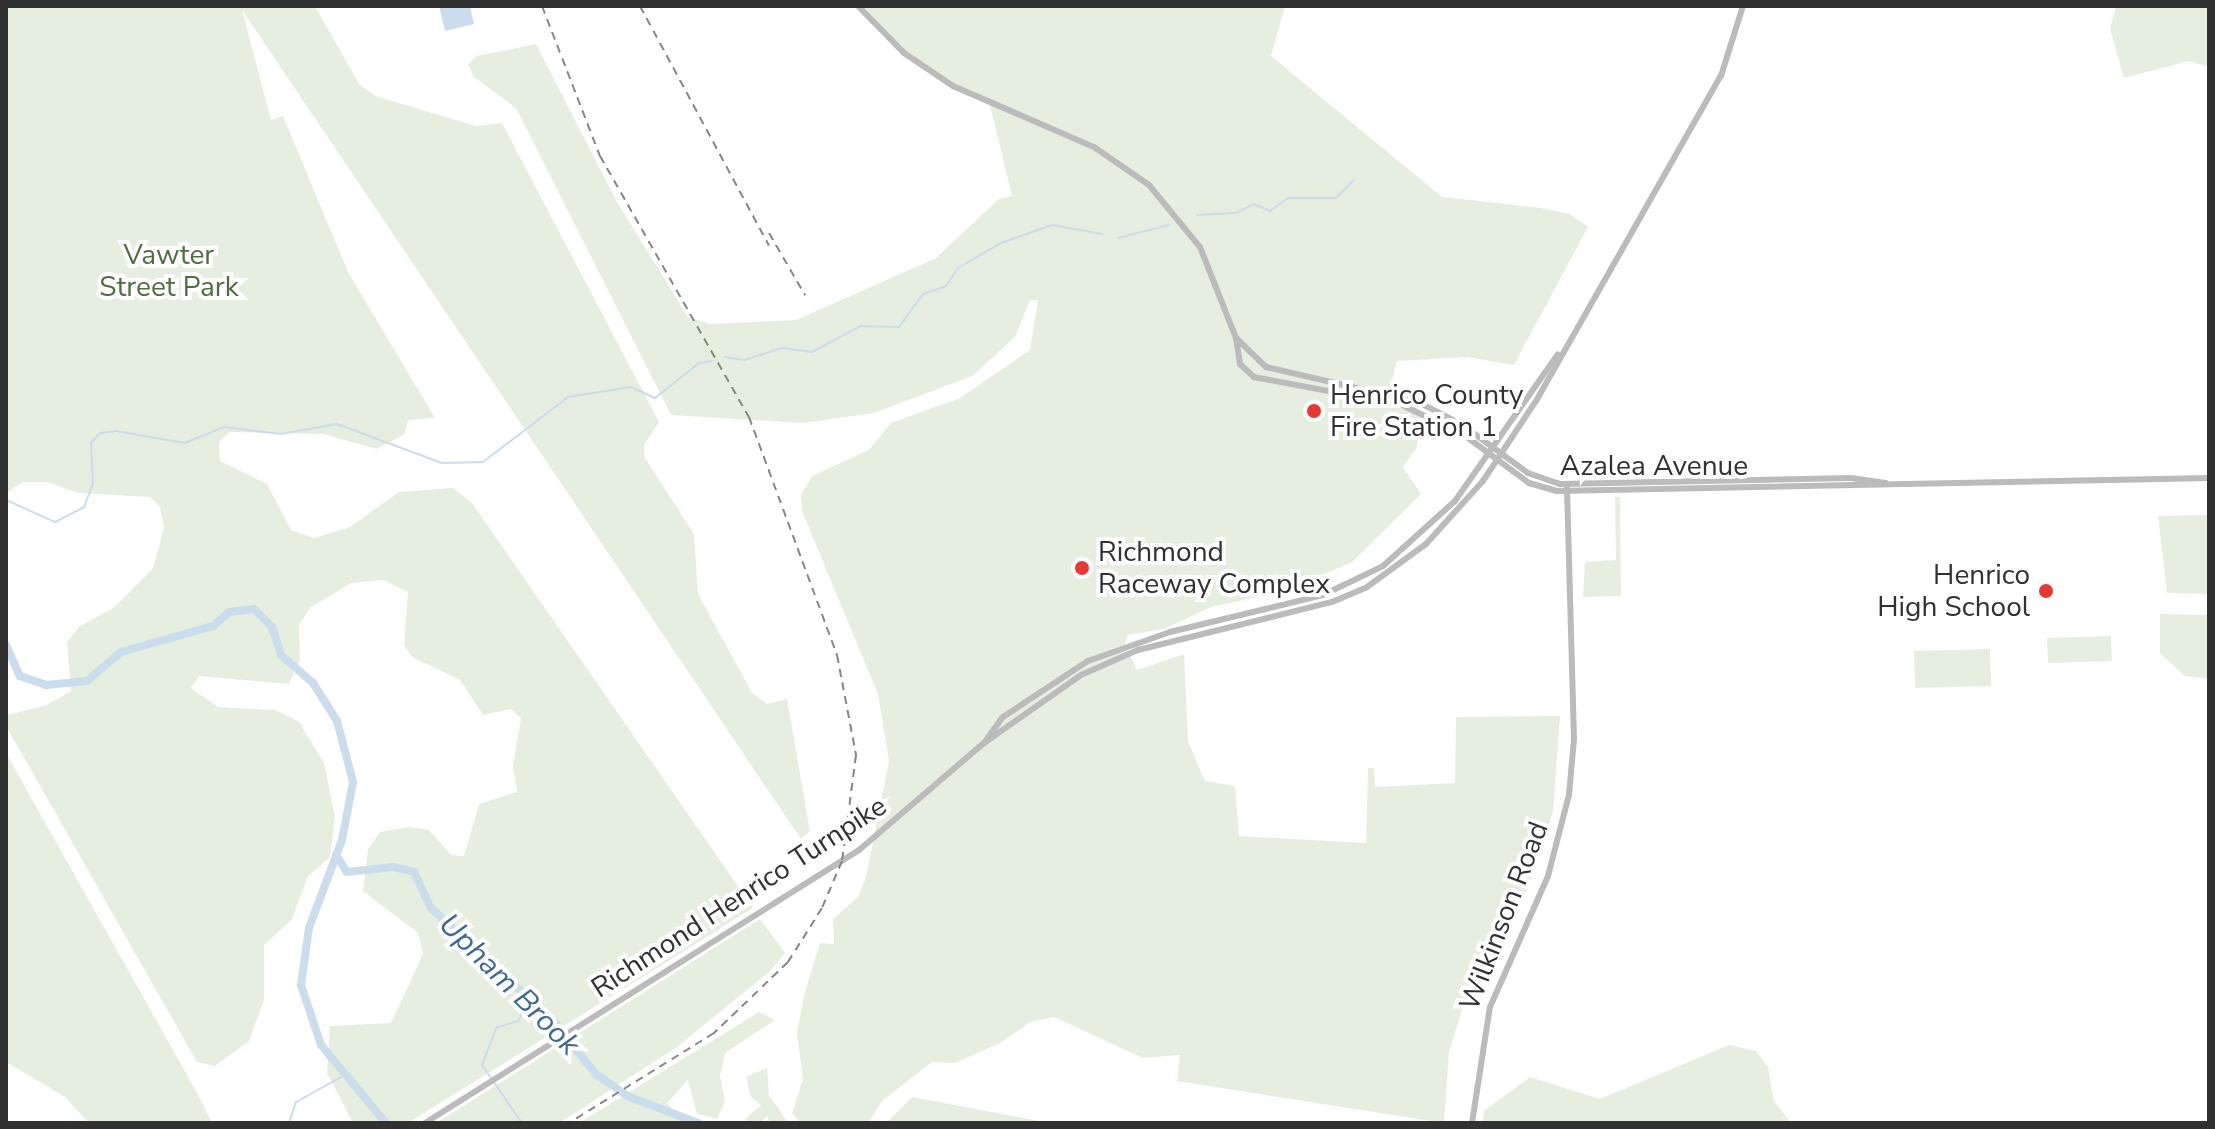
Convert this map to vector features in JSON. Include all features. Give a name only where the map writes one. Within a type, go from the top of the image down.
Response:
[{"type":"main road","name":"Azalea Avenue","points":[[858,6],[893,43],[938,77],[1106,153],[1179,217],[1207,261],[1236,338],[1240,364],[1254,377],[1402,405],[1496,455]]},
{"type":"main road","name":"Richmond Henrico Turnpike","points":[[425,1123],[881,835],[984,743],[1003,717],[1088,661],[1170,632],[1323,595],[1383,566],[1434,523],[1496,455],[1558,354],[1721,76],[1743,6]]},
{"type":"main road","name":"Azalea Avenue","points":[[1236,338],[1266,367],[1407,398],[1496,455],[1529,483],[1567,488],[2209,478]]},
{"type":"main road","name":"Wilkinson Road","points":[[1472,1123],[1490,1007],[1548,876],[1569,795],[1574,739],[1567,488]]},
{"type":"green space","name":"Vawter Street Park","points":[[6,6],[315,6],[359,84],[375,96],[476,126],[502,123],[659,422],[644,445],[645,458],[694,534],[698,594],[752,693],[767,704],[787,699],[810,831],[801,839],[242,10],[271,120],[283,116],[348,272],[435,418],[408,420],[405,434],[377,449],[323,434],[229,432],[219,442],[220,461],[267,484],[291,530],[314,538],[350,527],[399,492],[453,488],[472,503],[753,908],[408,1123],[353,1123],[327,1073],[330,1026],[391,1023],[423,954],[418,933],[363,891],[368,849],[380,832],[409,827],[429,830],[451,855],[464,856],[479,804],[517,792],[513,766],[521,718],[510,709],[483,715],[460,680],[412,657],[404,645],[408,592],[383,580],[351,583],[310,608],[299,625],[300,660],[289,684],[199,676],[191,688],[218,707],[276,710],[299,722],[324,763],[335,816],[330,857],[308,876],[292,919],[264,945],[264,1000],[249,1041],[215,1066],[197,1062],[6,726],[7,715],[47,705],[71,691],[67,642],[80,626],[115,607],[153,568],[164,528],[160,507],[150,497],[78,493],[47,482],[23,482],[6,493]]},
{"type":"green space","name":"Richmond Raceway Complex","points":[[858,6],[1285,6],[1271,56],[1442,197],[1541,208],[1570,214],[1588,227],[1514,365],[1467,357],[1397,361],[1387,400],[1420,412],[1417,447],[1403,467],[1421,494],[1352,562],[1282,592],[1211,607],[1164,629],[1127,635],[1125,645],[1137,670],[1184,654],[1188,741],[1205,781],[1235,786],[1239,836],[1366,843],[1368,768],[1374,768],[1375,787],[1455,783],[1456,717],[1560,716],[1553,812],[1525,897],[1468,991],[1449,1052],[1444,1123],[1177,1081],[1180,1055],[1143,1058],[1054,1017],[1030,1022],[1002,1042],[955,1063],[932,1062],[882,1101],[868,1123],[801,1123],[792,1113],[803,1079],[797,1033],[805,992],[820,943],[834,944],[833,919],[858,897],[866,877],[889,761],[878,694],[802,511],[801,495],[812,476],[869,450],[891,423],[960,398],[1030,350],[1038,300],[1030,300],[1015,337],[972,376],[874,413],[803,423],[671,415],[516,108],[474,77],[468,64],[477,56],[536,44],[617,202],[688,317],[710,324],[796,320],[936,258],[999,199],[1012,196],[990,105],[904,53]]},
{"type":"green space","points":[[2116,6],[2209,6],[2209,67],[2188,61],[2124,78],[2110,29]]},
{"type":"green space","points":[[1615,497],[1620,497],[1621,596],[1583,597],[1585,562],[1616,560]]},
{"type":"green space","points":[[2209,515],[2209,594],[2167,593],[2158,516]]},
{"type":"green space","points":[[2160,614],[2209,615],[2209,679],[2185,676],[2160,653]]},
{"type":"green space","points":[[2111,636],[2112,661],[2048,663],[2047,638]]},
{"type":"green space","points":[[1990,649],[1991,686],[1915,688],[1914,651]]},
{"type":"green space","points":[[6,753],[212,1123],[89,1123],[65,1097],[6,1062]]},
{"type":"green space","points":[[760,919],[785,953],[770,971],[677,1047],[559,1123],[436,1123]]},
{"type":"green space","points":[[759,1012],[775,1020],[725,1053],[720,1076],[725,1101],[717,1119],[697,1114],[688,1080],[667,1103],[685,1123],[579,1123]]},
{"type":"green space","points":[[1729,1045],[1756,1051],[1768,1067],[1774,1101],[1791,1123],[1482,1123],[1484,1111],[1530,1077],[1600,1099]]},
{"type":"green space","points":[[767,1068],[769,1095],[788,1123],[770,1123],[767,1116],[760,1123],[744,1120],[761,1105],[751,1097],[746,1077]]},
{"type":"green space","points":[[912,1097],[1050,1123],[886,1123]]},
{"type":"water","points":[[439,6],[470,6],[474,24],[445,31]]},
{"type":"waterway","points":[[1197,215],[1236,213],[1254,204],[1270,211],[1288,198],[1336,198],[1354,180]]},
{"type":"waterway","points":[[725,357],[745,360],[783,348],[812,352],[861,326],[899,327],[923,294],[946,286],[958,268],[1001,243],[1052,225],[1102,234]]},
{"type":"waterway","points":[[1118,238],[1169,225]]},
{"type":"waterway","points":[[6,500],[55,522],[84,507],[93,483],[91,443],[100,433],[116,431],[185,443],[224,427],[281,434],[337,424],[442,463],[483,462],[568,397],[631,387],[655,398],[699,363],[712,361]]},
{"type":"waterway","points":[[6,645],[20,676],[46,685],[87,681],[121,652],[213,626],[229,612],[254,609],[272,627],[281,655],[313,683],[337,721],[353,782],[342,840],[309,928],[301,985],[321,1045],[386,1123]]},
{"type":"waterway","name":"Upham Brook","points":[[336,855],[347,872],[393,867],[414,872],[431,908],[554,1022],[596,1074],[627,1096],[698,1123]]},
{"type":"waterway","points":[[522,1123],[482,1065],[496,1028],[518,1021],[530,1001]]},
{"type":"waterway","points":[[289,1123],[296,1102],[343,1076]]},
{"type":"railway","points":[[542,6],[600,156],[749,417],[837,655],[856,755],[842,861],[822,908],[788,962],[714,1033],[569,1123]]},
{"type":"railway","points":[[640,6],[769,246]]},
{"type":"railway","points":[[769,233],[805,295]]},
{"type":"place","name":"Henrico County Fire Station 1","points":[[1314,411]]},
{"type":"place","name":"Richmond Raceway Complex","points":[[1082,568]]},
{"type":"place","name":"Henrico High School","points":[[2046,591]]}]
